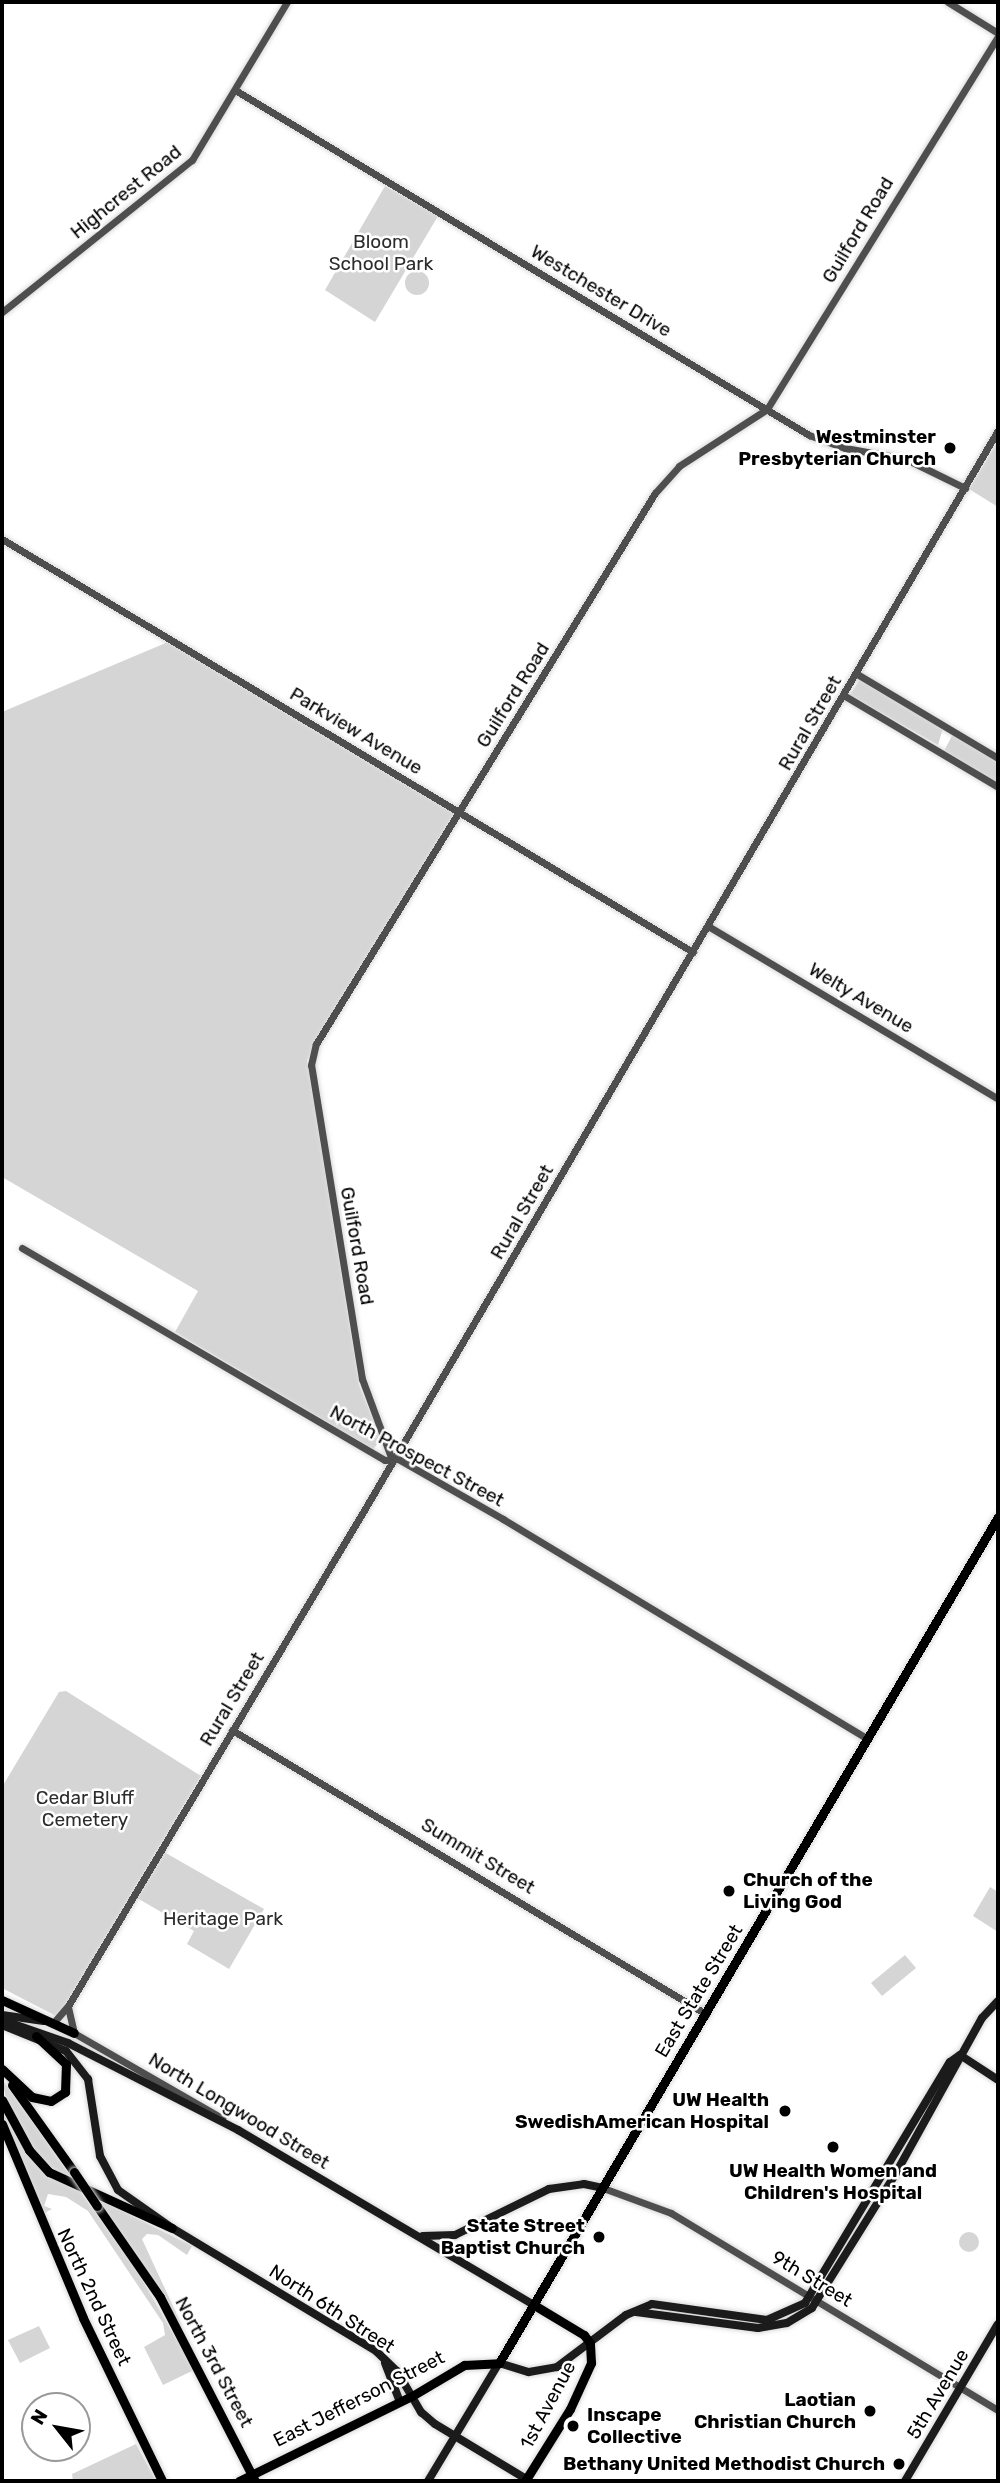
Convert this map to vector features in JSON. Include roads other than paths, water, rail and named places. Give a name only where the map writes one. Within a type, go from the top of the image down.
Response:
[{"type":"main road","name":"East State Street","points":[[428,2481],[998,1517]]},
{"type":"main road","points":[[2,2000],[74,2033]]},
{"type":"main road","points":[[499,2363],[543,2371],[570,2360],[635,2312],[758,2328],[787,2323],[815,2299],[896,2173],[982,2018],[998,2001]]},
{"type":"main road","points":[[2,2020],[54,2022]]},
{"type":"main road","points":[[2,2020],[68,2043],[238,2130]]},
{"type":"main road","name":"North 6th Street","points":[[2,2020],[65,2051],[88,2079],[100,2157],[111,2182],[172,2228],[380,2354],[421,2412],[527,2481]]},
{"type":"main road","points":[[2,2070],[32,2097],[51,2101],[61,2096],[68,2086],[66,2064],[36,2036]]},
{"type":"main road","points":[[960,2054],[998,2080]]},
{"type":"main road","name":"North 3rd Street","points":[[2,2070],[160,2297],[253,2478]]},
{"type":"main road","points":[[2,2100],[29,2150],[49,2172],[172,2228]]},
{"type":"main road","name":"North 2nd Street","points":[[2,2124],[29,2197],[162,2481]]},
{"type":"main road","name":"North Longwood Street","points":[[238,2130],[534,2305]]},
{"type":"main road","points":[[2,2144],[29,2197]]},
{"type":"main road","name":"North Longwood Street","points":[[386,2217],[424,2236],[443,2238],[550,2189],[584,2184],[603,2188]]},
{"type":"main road","points":[[534,2305],[590,2343]]},
{"type":"main road","name":"5th Avenue","points":[[905,2481],[998,2324]]},
{"type":"main road","name":"1st Avenue","points":[[527,2481],[586,2376],[590,2343]]},
{"type":"main road","points":[[380,2354],[400,2402]]},
{"type":"main road","name":"East Jefferson Street","points":[[239,2481],[253,2478],[412,2396],[464,2365],[499,2363]]},
{"type":"street","name":"Highcrest Road","points":[[2,312],[192,160],[287,2]]},
{"type":"street","points":[[948,2],[998,35]]},
{"type":"street","name":"Guilford Road","points":[[392,1460],[365,1393],[312,1056],[655,493],[679,466],[767,409],[998,35]]},
{"type":"street","name":"Westchester Drive","points":[[235,90],[828,443],[906,459],[965,488]]},
{"type":"street","name":"Rural Street","points":[[54,2022],[68,2006],[232,1730],[845,696],[998,430]]},
{"type":"street","name":"Parkview Avenue","points":[[2,539],[693,952]]},
{"type":"street","points":[[857,674],[998,758]]},
{"type":"street","points":[[845,696],[998,788]]},
{"type":"street","name":"Welty Avenue","points":[[708,926],[998,1099]]},
{"type":"street","name":"North Prospect Street","points":[[22,1248],[385,1460],[392,1460],[503,1519],[868,1739]]},
{"type":"street","name":"Summit Street","points":[[232,1730],[706,2014]]},
{"type":"street","points":[[68,2006],[74,2033]]},
{"type":"street","name":"North Longwood Street","points":[[74,2033],[238,2130]]},
{"type":"street","name":"9th Street","points":[[603,2188],[652,2203],[998,2410]]},
{"type":"place","name":"Westminster Presbyterian Church","points":[[950,448]]},
{"type":"place","name":"Church of the Living God","points":[[729,1891]]},
{"type":"place","name":"UW Health SwedishAmerican Hospital","points":[[785,2111]]},
{"type":"place","name":"UW Health Women and Children's Hospital","points":[[833,2147]]},
{"type":"place","name":"State Street Baptist Church","points":[[599,2237]]},
{"type":"place","name":"Laotian Christian Church","points":[[870,2411]]},
{"type":"place","name":"Inscape Collective","points":[[573,2426]]},
{"type":"place","name":"Bethany United Methodist Church","points":[[899,2464]]},
{"type":"park label","name":"Bloom School Park","points":[[381,253]]},
{"type":"park label","name":"Cedar Bluff Cemetery","points":[[85,1809]]},
{"type":"park label","name":"Heritage Park","points":[[223,1919]]}]
